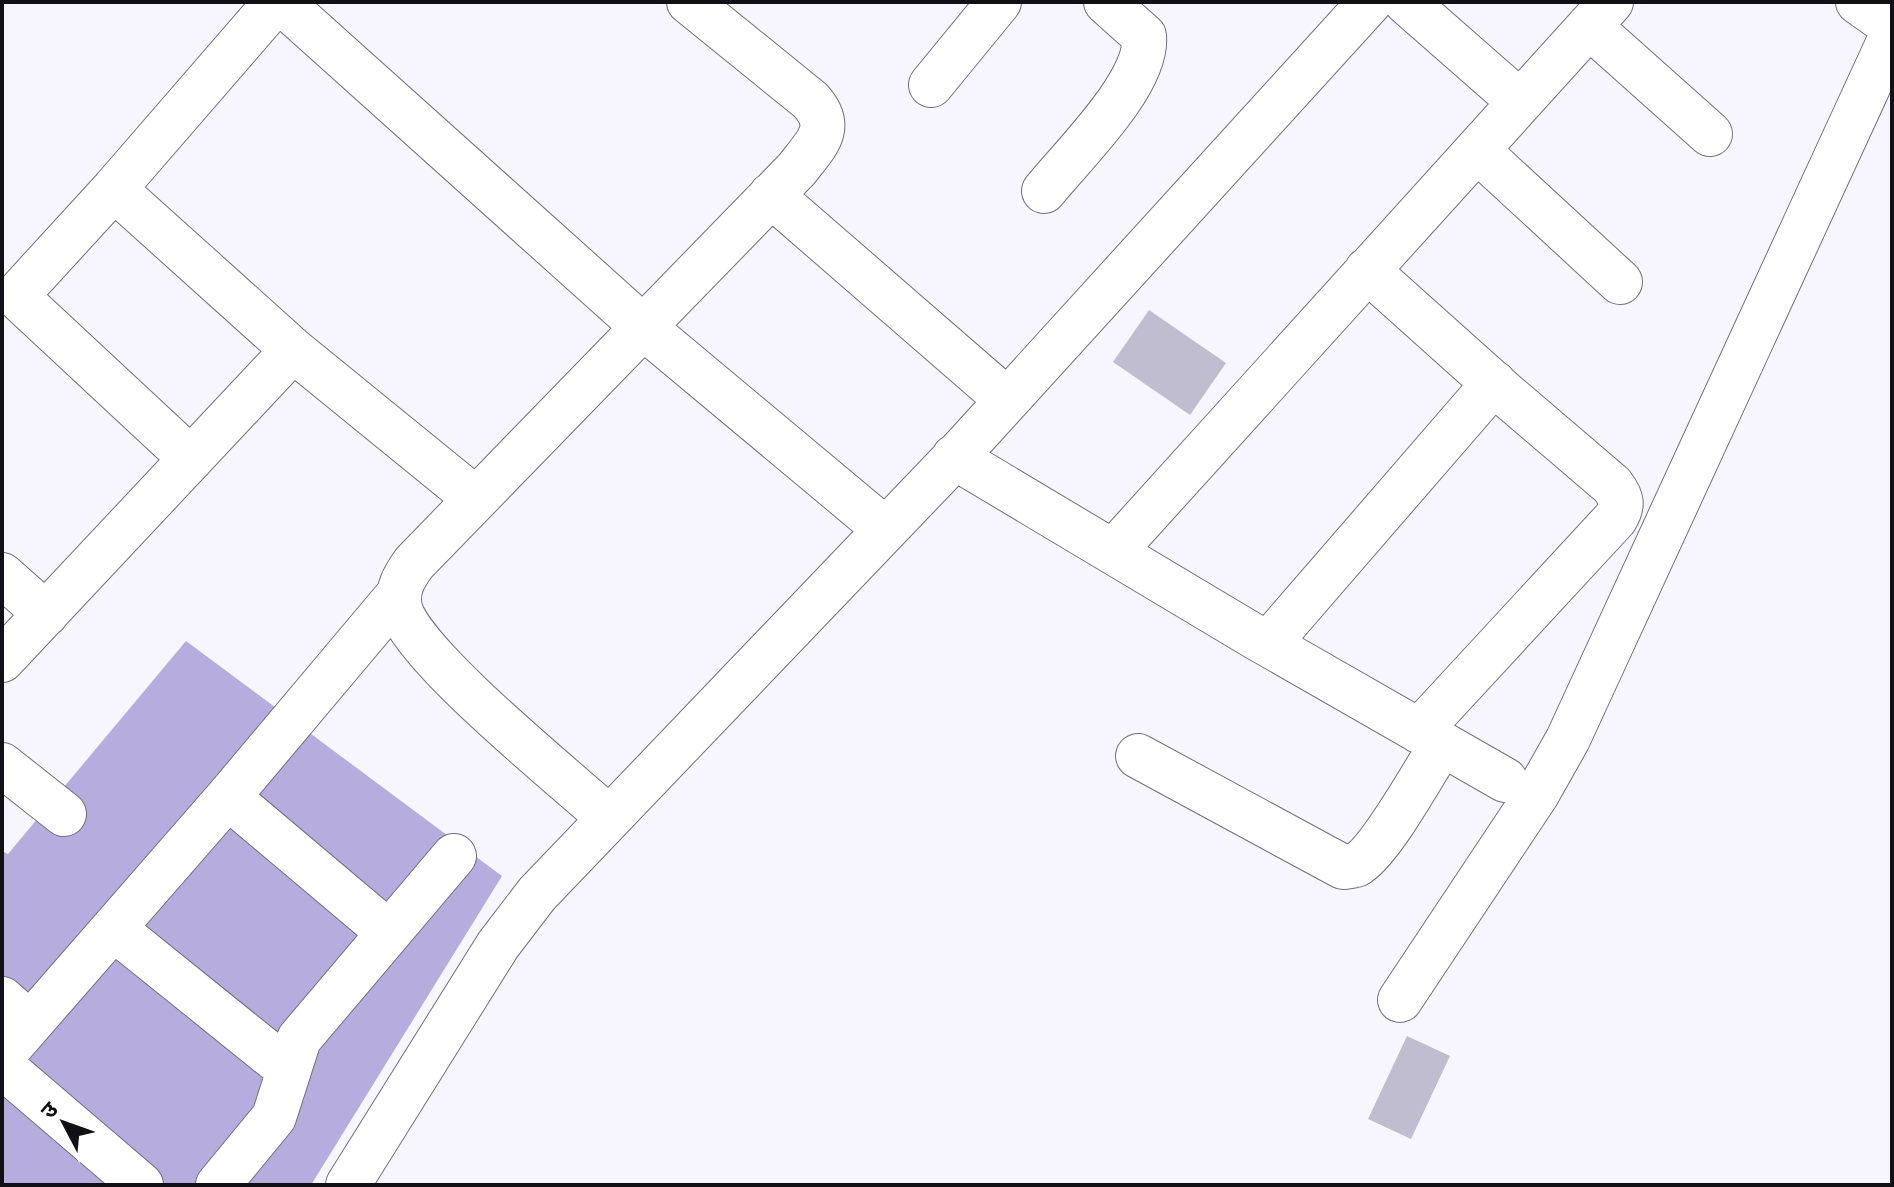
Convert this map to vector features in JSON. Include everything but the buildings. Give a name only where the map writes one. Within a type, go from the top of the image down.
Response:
[{"type":"street","points":[[191,459],[9,290],[114,189],[279,2],[642,326],[885,529]]},
{"type":"street","points":[[11,1026],[114,929],[398,595],[414,563],[797,169],[816,144],[824,128],[822,113],[689,2]]},
{"type":"street","points":[[931,85],[999,2]]},
{"type":"street","points":[[1044,191],[1126,92],[1138,72],[1145,50],[1144,36],[1106,2]]},
{"type":"street","points":[[348,1185],[498,945],[537,894],[954,457],[1370,2]]},
{"type":"street","points":[[1406,2],[1520,102]]},
{"type":"street","points":[[1858,2],[1892,26]]},
{"type":"street","points":[[1113,552],[1600,14],[1710,134]]},
{"type":"street","points":[[1400,1000],[1537,794],[1568,739],[1892,35]]},
{"type":"street","points":[[1477,150],[1620,282]]},
{"type":"street","points":[[114,189],[293,350],[476,499]]},
{"type":"street","points":[[771,195],[1007,400]]},
{"type":"street","points":[[1138,756],[1343,867],[1356,865],[1383,836],[1430,738],[1621,509],[1621,496],[1612,485],[1367,270]]},
{"type":"street","points":[[2,660],[293,350]]},
{"type":"street","points":[[1268,644],[1494,383]]},
{"type":"street","points":[[954,457],[1268,644],[1505,780]]},
{"type":"street","points":[[2,575],[46,614]]},
{"type":"street","points":[[398,595],[407,623],[437,662],[609,818]]},
{"type":"street","points":[[2,765],[64,814]]},
{"type":"street","points":[[228,797],[388,932]]},
{"type":"street","points":[[218,1185],[274,1117],[299,1039],[454,856]]},
{"type":"street","points":[[114,929],[289,1070]]},
{"type":"street","points":[[2,1066],[141,1185]]},
{"type":"shaded area","points":[[186,641],[502,876],[311,1185],[2,1185],[2,851],[8,854]]}]
